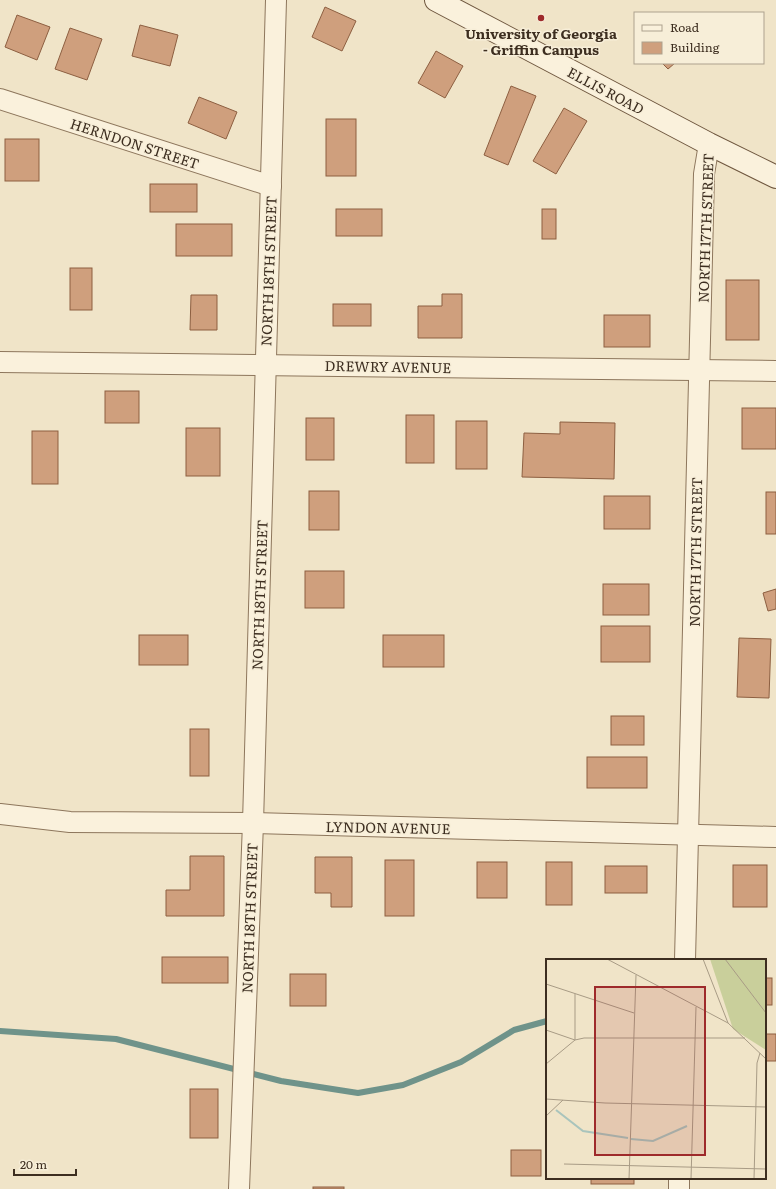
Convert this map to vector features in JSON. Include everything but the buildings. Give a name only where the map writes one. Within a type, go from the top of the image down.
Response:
[{"type":"street","name":"NORTH 18TH STREET","points":[[239,1189],[252,823],[276,0]]},
{"type":"street","name":"ELLIS ROAD","points":[[436,0],[709,144],[776,177]]},
{"type":"street","name":"HERNDON STREET","points":[[0,99],[271,186]]},
{"type":"street","name":"NORTH 17TH STREET","points":[[685,959],[704,174],[709,144]]},
{"type":"street","name":"DREWRY AVENUE","points":[[0,362],[776,371]]},
{"type":"street","name":"LYNDON AVENUE","points":[[0,814],[70,822],[252,823],[776,837]]},
{"type":"waterway","points":[[0,1031],[116,1039],[281,1081],[358,1093],[403,1085],[461,1062],[514,1030],[546,1021]]},
{"type":"place","name":"University of Georgia - Griffin Campus","points":[[541,18]]}]
